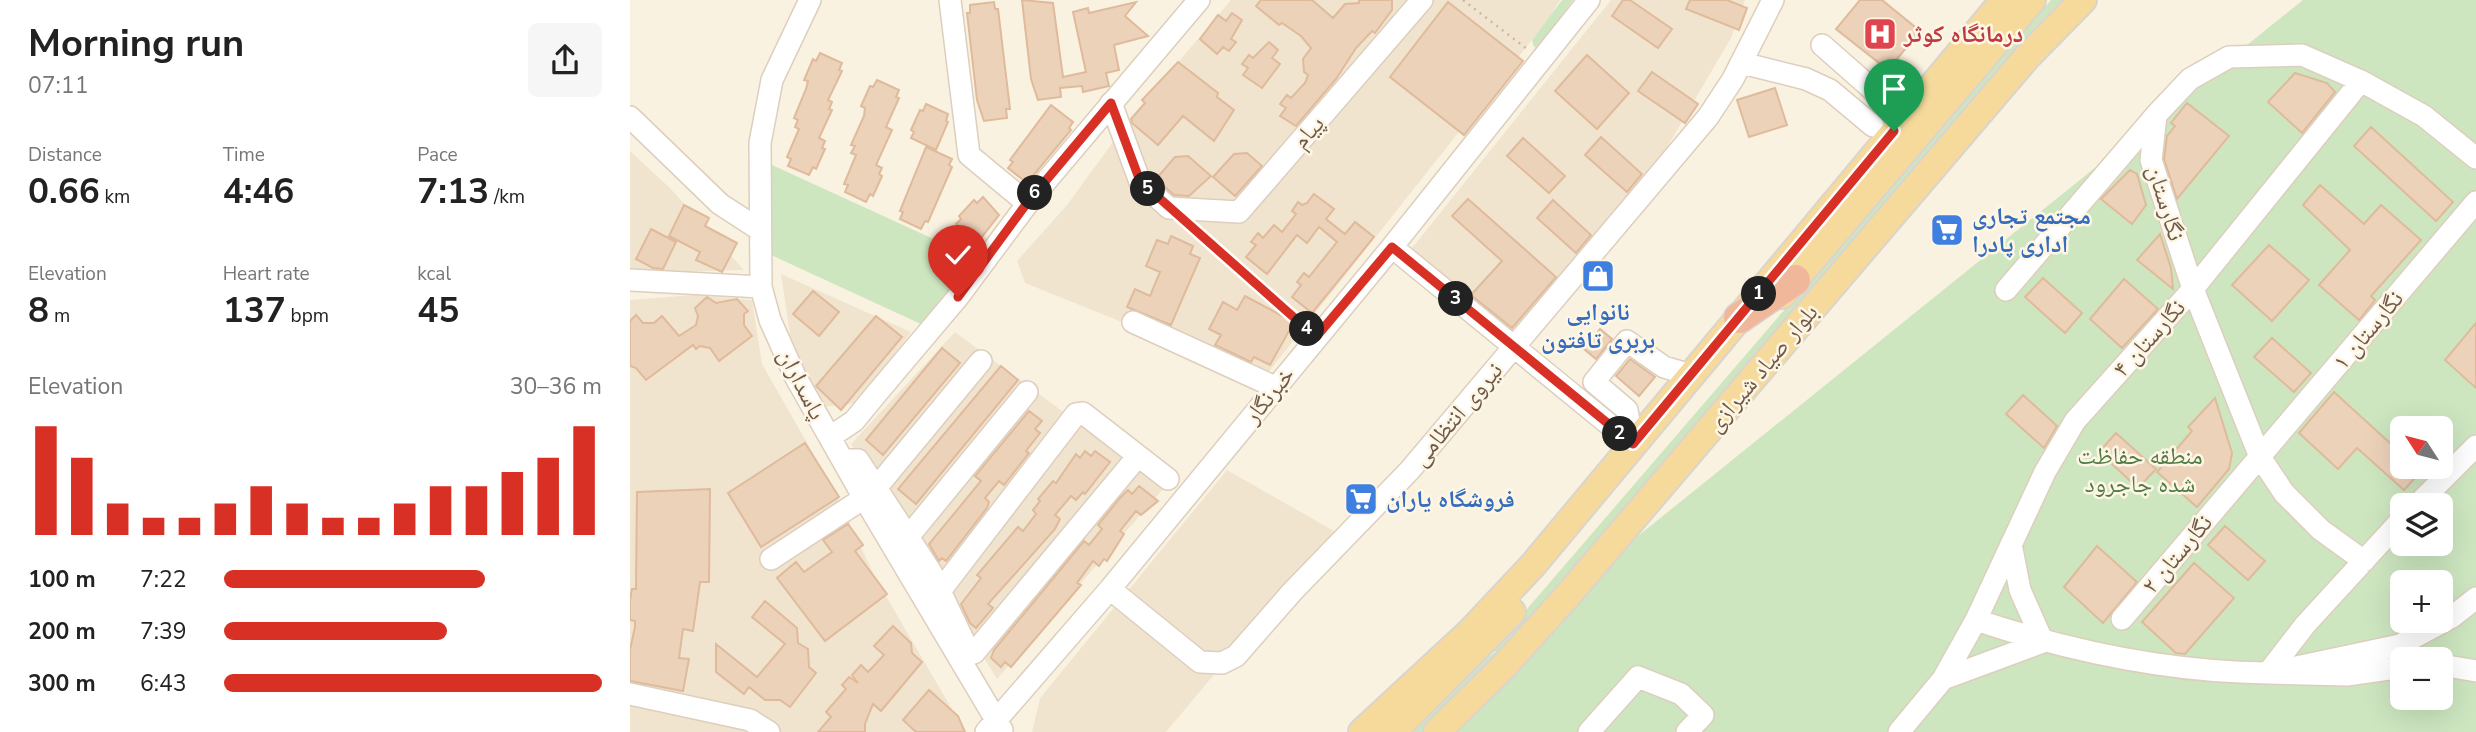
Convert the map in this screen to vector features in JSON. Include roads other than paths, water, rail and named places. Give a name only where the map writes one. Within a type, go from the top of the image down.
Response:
[{"type":"highway","points":[[1739,318],[1795,280]]},
{"type":"main road","points":[[1362,732],[1497,603],[2004,0]]},
{"type":"main road","name":"بلوار صیاد شیرازی","points":[[1393,732],[1483,644],[1546,575],[2032,0]]},
{"type":"main road","name":"بلوار صیاد شیرازی","points":[[1437,732],[1505,665],[1568,595],[2027,57],[2083,0]]},
{"type":"street","name":"پاسداران","points":[[810,0],[772,80],[760,143],[761,287],[770,320],[795,376],[843,460],[870,493],[994,728]]},
{"type":"street","points":[[950,0],[969,155],[1027,203]]},
{"type":"street","points":[[830,437],[853,421],[885,384],[958,297],[1027,203],[1199,0]]},
{"type":"street","name":"پیام","points":[[1111,103],[1140,181],[1169,208],[1239,212],[1422,0]]},
{"type":"street","name":"خبرنگار","points":[[994,728],[1392,247],[1589,0]]},
{"type":"street","name":"نیروی انتظامی","points":[[1110,589],[1200,662],[1222,663],[1236,656],[1292,592],[1410,470],[1708,117],[1742,63],[1773,0]]},
{"type":"street","points":[[1822,45],[1905,118]]},
{"type":"street","points":[[2006,290],[2190,79],[2229,57],[2302,55],[2361,81],[2424,116],[2476,158]]},
{"type":"street","points":[[1742,63],[1807,79],[1830,90],[1873,126]]},
{"type":"street","name":"نگارستان ۴","points":[[1899,732],[1943,679],[1976,620],[2045,472],[2075,421],[2193,289],[2361,81]]},
{"type":"street","name":"نگارستان","points":[[2156,116],[2151,160],[2193,289],[2260,457],[2284,493],[2321,530],[2364,561]]},
{"type":"street","points":[[630,117],[720,204],[760,230]]},
{"type":"street","name":"نگارستان ۱","points":[[2260,457],[2476,202]]},
{"type":"street","points":[[1392,247],[1633,444]]},
{"type":"street","points":[[630,280],[761,287]]},
{"type":"street","points":[[1133,323],[1275,387]]},
{"type":"street","points":[[1633,444],[1627,410],[1594,383],[1627,341],[1664,367],[1691,375]]},
{"type":"street","points":[[771,559],[870,493],[981,361]]},
{"type":"street","points":[[908,537],[1027,392]]},
{"type":"street","points":[[940,592],[1076,414],[1083,412],[1168,479]]},
{"type":"street","points":[[2429,493],[2476,446]]},
{"type":"street","points":[[870,493],[908,537],[940,592],[968,650],[974,653],[1138,456]]},
{"type":"street","name":"نگارستان ۲","points":[[2122,619],[2260,457]]},
{"type":"street","points":[[2268,673],[2305,625],[2390,532]]},
{"type":"street","points":[[2011,544],[2020,590],[2043,642]]},
{"type":"street","points":[[2268,673],[2400,645],[2452,617],[2476,598]]},
{"type":"street","points":[[1976,620],[2043,642],[2138,663],[2228,673],[2347,675],[2390,669]]},
{"type":"street","points":[[1943,679],[2043,642]]},
{"type":"street","points":[[2453,667],[2476,671]]},
{"type":"street","points":[[1589,732],[1637,677],[1681,694],[1703,715],[1687,732]]},
{"type":"street","points":[[630,694],[750,720],[769,732]]},
{"type":"place","name":"درمانگاه کوثر","points":[[1880,34]]},
{"type":"place","name":"مجتمع تجاری اداری پادرا","points":[[1947,230]]},
{"type":"place","name":"نانوایی بربری تافتون","points":[[1598,276]]},
{"type":"place","name":"فروشگاه یاران","points":[[1361,499]]},
{"type":"park label","name":"منطقه حفاظت شده جاجرود","points":[[2140,470]]}]
